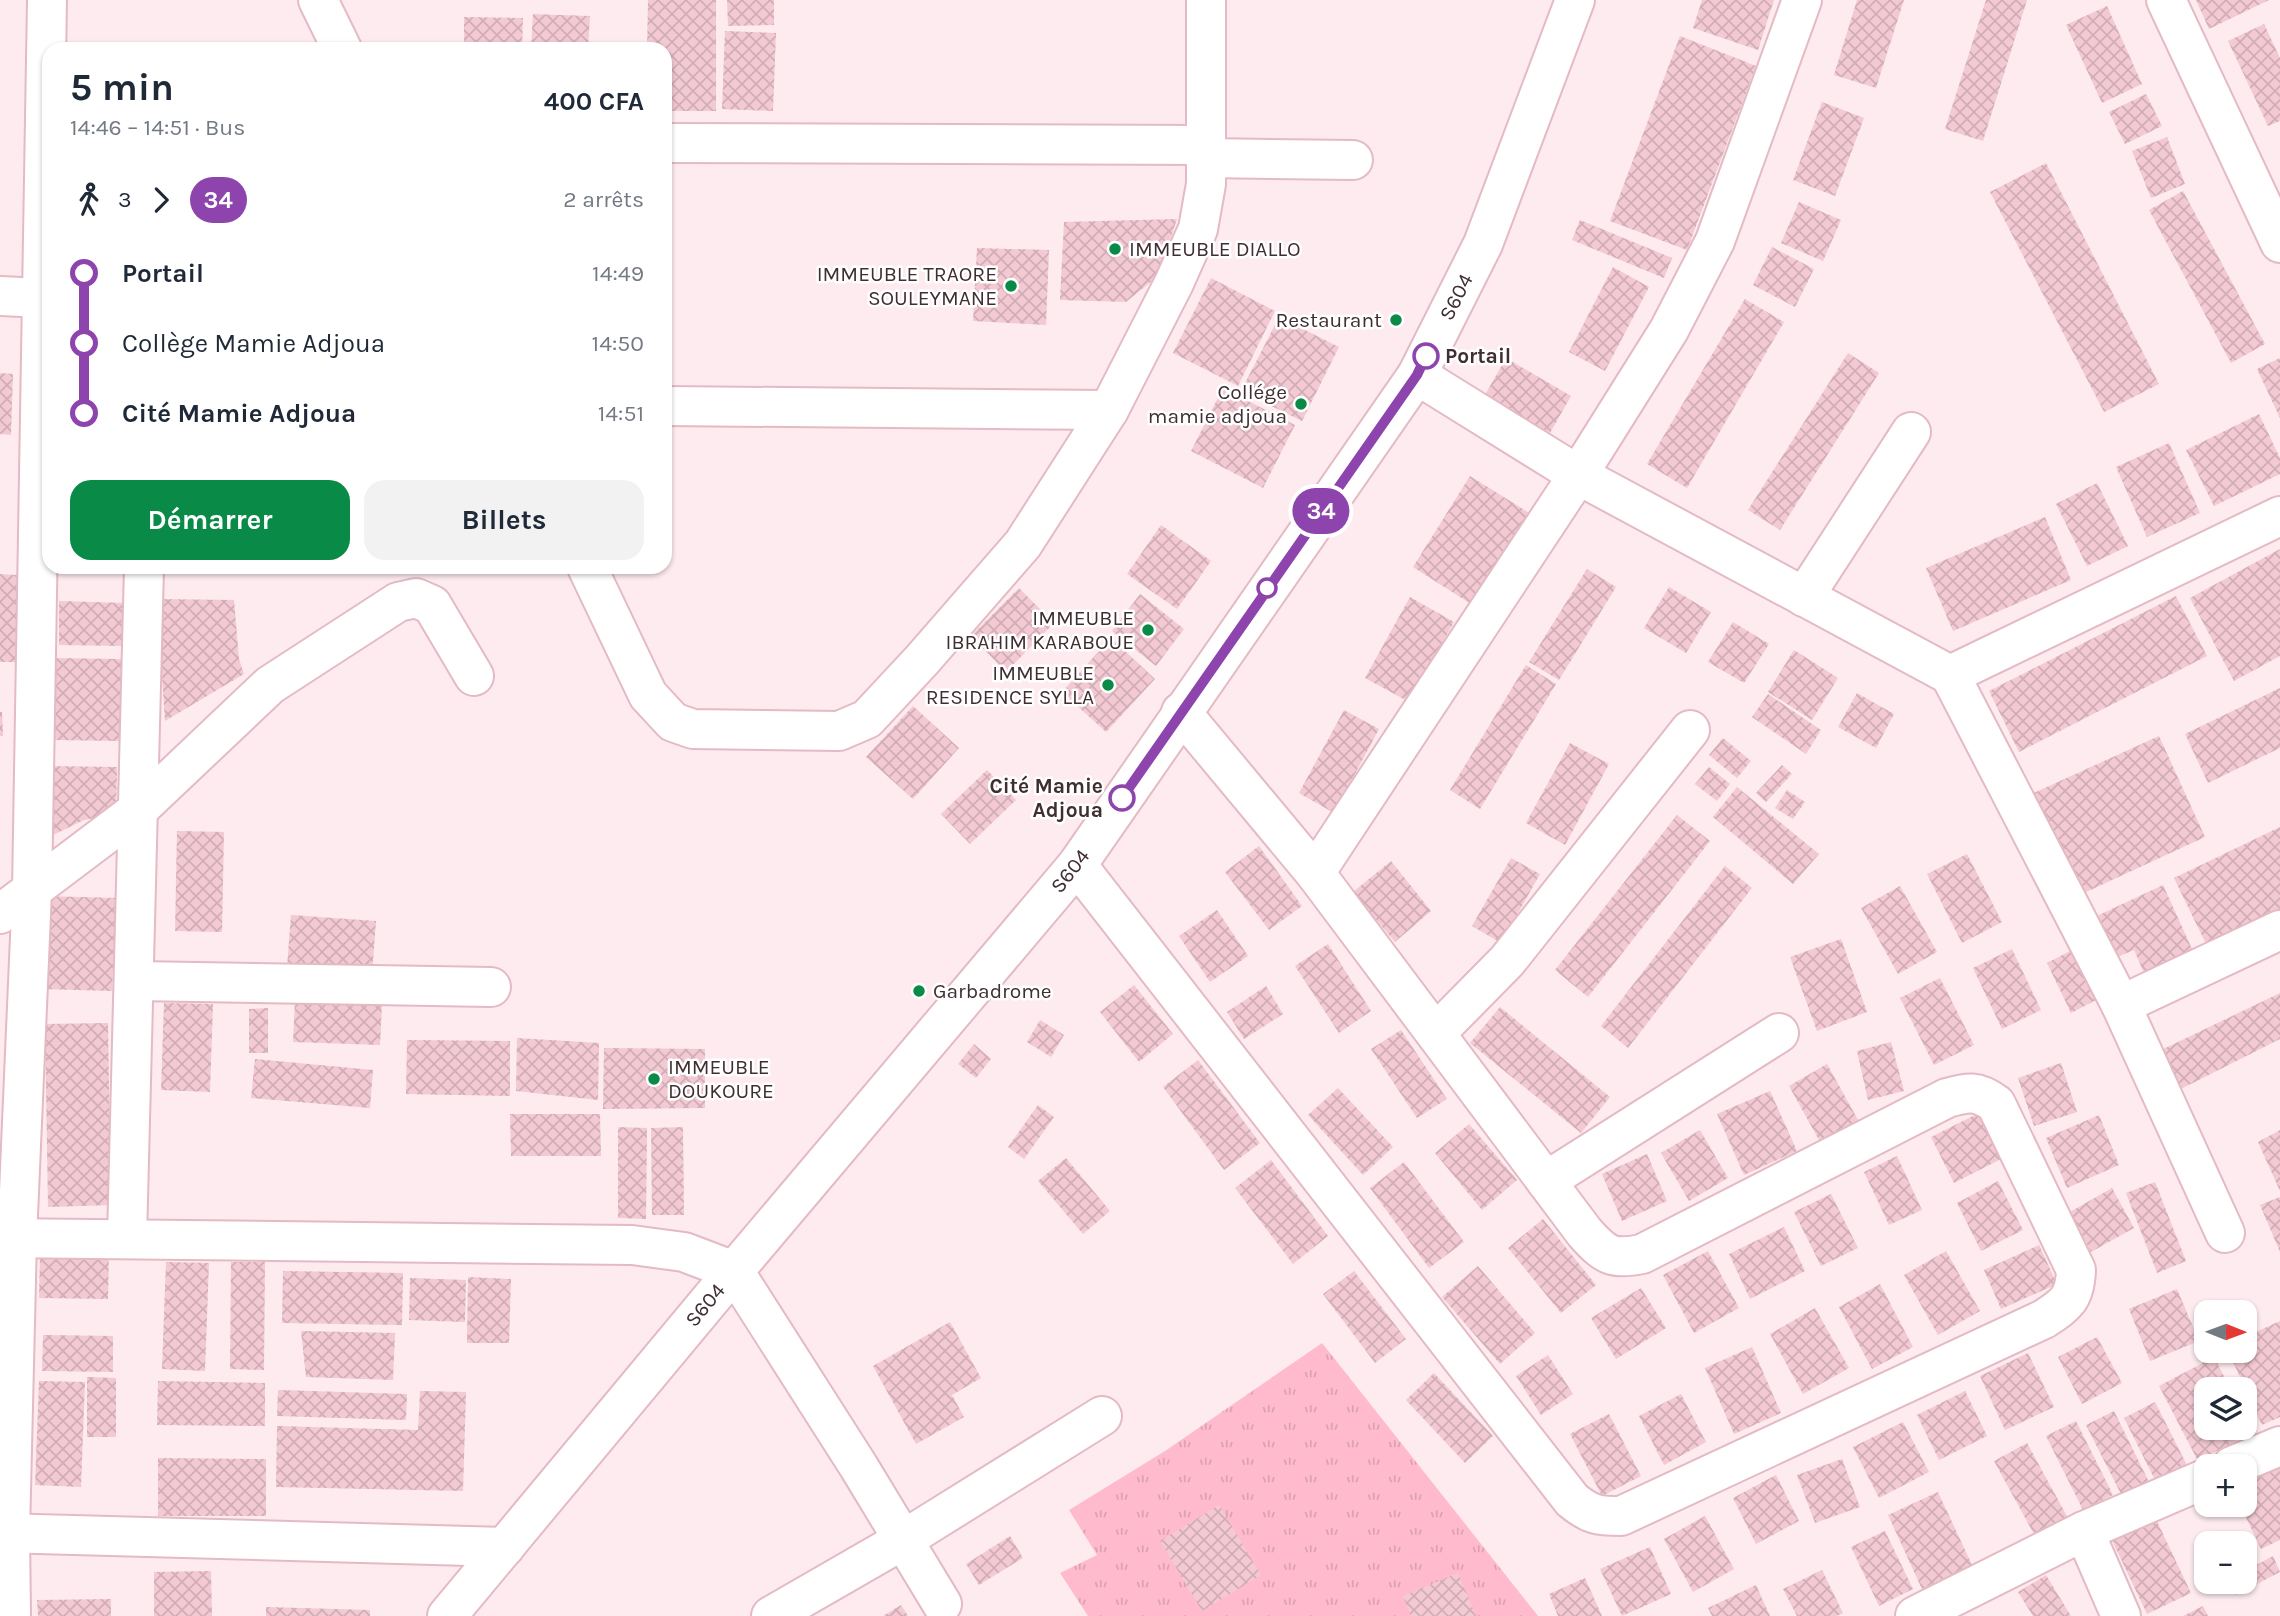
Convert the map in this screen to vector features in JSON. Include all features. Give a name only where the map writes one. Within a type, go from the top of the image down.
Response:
[{"type":"street","points":[[46,42],[47,0]]},
{"type":"street","points":[[318,0],[339,42]]},
{"type":"street","points":[[590,574],[649,695],[673,722],[693,729],[839,731],[866,719],[922,660],[1023,544],[1109,410],[1174,283],[1198,229],[1206,184],[1206,0]]},
{"type":"street","name":"S604","points":[[447,1616],[1077,865],[1417,375],[1483,244],[1575,0]]},
{"type":"street","points":[[1315,873],[1578,475],[1669,330],[1715,241],[1802,0]]},
{"type":"street","points":[[2166,0],[2280,243]]},
{"type":"street","points":[[672,143],[1205,152],[1353,160]]},
{"type":"street","points":[[0,296],[42,298],[32,891],[8,1238],[5,1533],[11,1616]]},
{"type":"street","points":[[1417,375],[1578,475],[1950,676],[2121,1005],[2225,1233]]},
{"type":"street","points":[[672,406],[1109,410]]},
{"type":"street","points":[[1804,597],[1911,432]]},
{"type":"street","points":[[1950,676],[2280,516]]},
{"type":"street","points":[[127,1239],[144,574]]},
{"type":"street","points":[[0,914],[138,810],[270,685],[398,602],[416,598],[432,605],[474,676]]},
{"type":"street","points":[[1077,865],[1564,1490],[1586,1512],[1621,1516],[2045,1319],[2068,1302],[2076,1287],[2076,1270],[1996,1104],[1983,1095],[1961,1094],[1947,1098],[1642,1254],[1608,1256],[1585,1233],[1315,873],[1181,712]]},
{"type":"street","points":[[1436,1033],[1507,961],[1690,730]]},
{"type":"street","points":[[2121,1005],[2280,930]]},
{"type":"street","points":[[135,981],[491,987]]},
{"type":"street","points":[[1546,1181],[1779,1033]]},
{"type":"street","points":[[8,1238],[632,1245],[684,1252],[734,1271],[859,1467],[942,1604]]},
{"type":"street","points":[[771,1616],[903,1540],[1102,1416]]},
{"type":"street","points":[[2257,1456],[2280,1446]]},
{"type":"street","points":[[1914,1616],[2084,1531],[2194,1484]]},
{"type":"street","points":[[2084,1531],[2120,1616]]},
{"type":"street","points":[[5,1533],[505,1547]]},
{"type":"green space","points":[[1322,1343],[1538,1616],[1088,1616],[1060,1573],[1097,1555],[1069,1510],[1165,1451]]},
{"type":"building","points":[[648,0],[716,0],[716,111],[672,111],[672,42],[647,42]]},
{"type":"building","points":[[727,0],[774,0],[774,25],[728,26]]},
{"type":"building","points":[[1702,0],[1774,0],[1758,50],[1693,28]]},
{"type":"building","points":[[1857,0],[1904,0],[1876,88],[1834,75]]},
{"type":"building","points":[[1986,0],[2027,0],[1983,141],[1945,129]]},
{"type":"building","points":[[2196,0],[2269,0],[2209,29]]},
{"type":"building","points":[[2107,6],[2142,84],[2102,103],[2066,25]]},
{"type":"building","points":[[533,14],[590,16],[588,42],[531,42]]},
{"type":"building","points":[[464,17],[523,18],[522,42],[464,42]]},
{"type":"building","points":[[2264,24],[2280,58],[2280,121],[2268,126],[2228,41]]},
{"type":"building","points":[[725,31],[776,33],[773,111],[722,109]]},
{"type":"building","points":[[1680,36],[1756,66],[1687,250],[1610,221]]},
{"type":"building","points":[[2146,94],[2162,126],[2125,144],[2109,112]]},
{"type":"building","points":[[1822,102],[1864,118],[1835,196],[1793,180]]},
{"type":"building","points":[[2167,137],[2185,184],[2151,198],[2132,151]]},
{"type":"building","points":[[2046,163],[2159,384],[2104,412],[1990,192]]},
{"type":"building","points":[[2183,191],[2265,344],[2231,363],[2149,210]]},
{"type":"building","points":[[1799,202],[1841,220],[1823,261],[1781,243]]},
{"type":"building","name":"IMMEUBLE DIALLO","points":[[1177,219],[1158,276],[1126,302],[1060,300],[1064,222]]},
{"type":"building","points":[[1580,220],[1672,258],[1664,278],[1572,240]]},
{"type":"building","points":[[1772,247],[1814,269],[1795,307],[1753,285]]},
{"type":"building","name":"IMMEUBLE TRAORE SOULEYMANE","points":[[977,248],[1049,250],[1046,325],[973,321]]},
{"type":"building","points":[[1613,267],[1649,287],[1605,371],[1569,352]]},
{"type":"building","points":[[1211,278],[1275,311],[1238,386],[1173,353]]},
{"type":"building","points":[[1745,299],[1784,322],[1687,488],[1647,464]]},
{"type":"building","points":[[1279,317],[1339,347],[1302,421],[1241,391]]},
{"type":"building","points":[[1848,353],[1879,373],[1780,530],[1748,510]]},
{"type":"building","points":[[1506,358],[1571,396],[1550,433],[1485,395]]},
{"type":"building","points":[[2280,358],[2280,418],[2257,369]]},
{"type":"building","points":[[0,373],[13,374],[11,435],[0,434]]},
{"type":"building","points":[[1223,388],[1295,425],[1263,488],[1191,451]]},
{"type":"building","points":[[2259,414],[2280,458],[2280,474],[2214,506],[2186,450]]},
{"type":"building","points":[[2169,443],[2200,513],[2147,537],[2116,467]]},
{"type":"building","points":[[1470,476],[1531,514],[1474,606],[1413,567]]},
{"type":"building","points":[[2097,483],[2128,546],[2087,566],[2056,504]]},
{"type":"building","points":[[2045,517],[2071,580],[1953,631],[1926,568]]},
{"type":"building","points":[[1161,525],[1211,561],[1177,609],[1127,574]]},
{"type":"building","points":[[2280,549],[2280,656],[2234,681],[2190,598]]},
{"type":"building","points":[[1587,569],[1616,587],[1559,680],[1529,662]]},
{"type":"building","points":[[0,574],[17,575],[15,662],[0,662]]},
{"type":"building","points":[[1669,587],[1711,612],[1686,653],[1644,628]]},
{"type":"building","points":[[1019,588],[1054,623],[1006,672],[971,636]]},
{"type":"building","name":"IMMEUBLE IBRAHIM KARABOUE","points":[[1140,594],[1184,629],[1156,666],[1112,631]]},
{"type":"building","points":[[2176,596],[2207,656],[2019,752],[1989,691]]},
{"type":"building","points":[[1410,597],[1454,622],[1409,702],[1365,678]]},
{"type":"building","points":[[157,599],[234,600],[239,659],[244,674],[165,721]]},
{"type":"building","points":[[59,601],[127,603],[127,646],[59,645]]},
{"type":"building","points":[[1733,622],[1769,644],[1744,683],[1708,662]]},
{"type":"building","name":"IMMEUBLE RESIDENCE SYLLA","points":[[1111,638],[1155,679],[1106,732],[1062,692]]},
{"type":"building","points":[[1794,650],[1838,678],[1812,720],[1768,692]]},
{"type":"building","points":[[53,658],[122,659],[121,741],[52,740]]},
{"type":"building","points":[[1526,665],[1556,684],[1480,809],[1450,790]]},
{"type":"building","points":[[2280,688],[2280,748],[2208,783],[2185,734]]},
{"type":"building","points":[[1857,693],[1894,714],[1876,748],[1838,727]]},
{"type":"building","points":[[1768,694],[1821,730],[1806,754],[1752,717]]},
{"type":"building","points":[[913,706],[959,748],[913,799],[866,757]]},
{"type":"building","points":[[1344,710],[1379,729],[1334,813],[1299,793]]},
{"type":"building","points":[[2,712],[3,736],[0,736]]},
{"type":"building","points":[[2159,736],[2205,837],[2071,899],[2025,797]]},
{"type":"building","points":[[1723,738],[1751,761],[1737,778],[1709,755]]},
{"type":"building","points":[[1570,743],[1609,764],[1565,845],[1526,823]]},
{"type":"building","points":[[1782,765],[1792,774],[1766,802],[1756,793]]},
{"type":"building","points":[[46,766],[117,767],[116,814],[84,820],[45,839]]},
{"type":"building","points":[[1709,767],[1730,784],[1717,801],[1695,784]]},
{"type":"building","points":[[987,770],[1016,800],[970,844],[941,814]]},
{"type":"building","points":[[1737,787],[1819,854],[1793,884],[1713,817]]},
{"type":"building","points":[[1787,790],[1805,802],[1793,819],[1775,808]]},
{"type":"building","points":[[1677,815],[1710,841],[1588,997],[1555,970]]},
{"type":"building","points":[[2280,827],[2280,911],[2207,946],[2174,878]]},
{"type":"building","points":[[177,831],[224,832],[222,932],[175,931]]},
{"type":"building","points":[[1259,846],[1302,906],[1269,930],[1225,872]]},
{"type":"building","points":[[1967,854],[2002,922],[1962,943],[1927,874]]},
{"type":"building","points":[[1511,858],[1540,874],[1501,943],[1472,926]]},
{"type":"building","points":[[1391,861],[1431,911],[1395,942],[1353,892]]},
{"type":"building","points":[[1725,866],[1752,888],[1628,1048],[1601,1026]]},
{"type":"building","points":[[2163,885],[2193,951],[2144,973],[2134,950],[2103,963],[2084,922]]},
{"type":"building","points":[[1900,886],[1937,952],[1898,974],[1861,908]]},
{"type":"building","points":[[46,896],[116,898],[112,991],[42,989]]},
{"type":"building","points":[[1217,910],[1248,956],[1210,982],[1179,936]]},
{"type":"building","points":[[291,915],[376,921],[372,973],[287,967]]},
{"type":"building","points":[[1841,939],[1867,1012],[1817,1031],[1790,957]]},
{"type":"building","points":[[1328,944],[1371,1011],[1339,1033],[1295,966]]},
{"type":"building","points":[[2012,949],[2041,1010],[2002,1029],[1973,968]]},
{"type":"building","points":[[2072,950],[2096,1000],[2071,1013],[2047,963]]},
{"type":"building","points":[[1940,978],[1974,1045],[1934,1065],[1900,998]]},
{"type":"building","points":[[1134,985],[1173,1034],[1139,1062],[1100,1012]]},
{"type":"building","points":[[1266,986],[1283,1014],[1244,1039],[1227,1012]]},
{"type":"building","points":[[2280,993],[2280,1039],[2175,1092],[2153,1054]]},
{"type":"building","points":[[295,1001],[382,1004],[380,1045],[293,1042]]},
{"type":"building","points":[[164,1003],[213,1004],[210,1092],[161,1090]]},
{"type":"building","points":[[1500,1007],[1610,1097],[1581,1133],[1470,1043]]},
{"type":"building","points":[[268,1008],[268,1053],[249,1053],[249,1009]]},
{"type":"building","points":[[1040,1020],[1064,1035],[1051,1057],[1027,1042]]},
{"type":"building","points":[[108,1023],[111,1205],[48,1207],[45,1024]]},
{"type":"building","points":[[1401,1030],[1447,1099],[1417,1118],[1371,1049]]},
{"type":"building","points":[[517,1038],[599,1043],[598,1100],[516,1091]]},
{"type":"building","points":[[407,1040],[510,1041],[510,1096],[406,1094]]},
{"type":"building","points":[[1891,1042],[1904,1091],[1868,1100],[1857,1051]]},
{"type":"building","points":[[974,1044],[991,1059],[976,1078],[958,1064]]},
{"type":"building","name":"IMMEUBLE DOUKOURE","points":[[604,1048],[705,1049],[705,1108],[603,1109]]},
{"type":"building","points":[[255,1059],[373,1070],[370,1108],[251,1098]]},
{"type":"building","points":[[1198,1060],[1260,1143],[1224,1170],[1163,1087]]},
{"type":"building","points":[[2061,1063],[2077,1112],[2034,1126],[2018,1078]]},
{"type":"building","points":[[1827,1064],[1862,1127],[1824,1149],[1789,1086]]},
{"type":"building","points":[[1338,1088],[1393,1147],[1363,1175],[1308,1115]]},
{"type":"building","points":[[1770,1091],[1797,1151],[1744,1175],[1717,1114]]},
{"type":"building","points":[[1038,1105],[1054,1117],[1024,1159],[1008,1147]]},
{"type":"building","points":[[1981,1112],[2003,1158],[1954,1183],[1931,1137]]},
{"type":"building","points":[[510,1114],[600,1114],[601,1156],[511,1156]]},
{"type":"building","points":[[2099,1115],[2119,1165],[2067,1188],[2046,1138]]},
{"type":"building","points":[[1469,1124],[1517,1180],[1482,1210],[1435,1153]]},
{"type":"building","points":[[618,1127],[647,1128],[646,1219],[618,1218]]},
{"type":"building","points":[[683,1127],[684,1215],[652,1215],[651,1128]]},
{"type":"building","points":[[1700,1130],[1728,1178],[1689,1201],[1661,1153]]},
{"type":"building","points":[[2280,1130],[2280,1191],[2258,1142]]},
{"type":"building","points":[[1647,1154],[1667,1201],[1622,1221],[1602,1174]]},
{"type":"building","points":[[1897,1156],[1922,1210],[1889,1225],[1864,1172]]},
{"type":"building","points":[[1066,1158],[1110,1211],[1083,1234],[1038,1181]]},
{"type":"building","points":[[1271,1160],[1328,1236],[1293,1264],[1235,1188]]},
{"type":"building","points":[[1404,1162],[1464,1242],[1429,1268],[1370,1188]]},
{"type":"building","points":[[1998,1181],[2023,1230],[1981,1251],[1957,1203]]},
{"type":"building","points":[[2155,1182],[2186,1261],[2157,1273],[2126,1193]]},
{"type":"building","points":[[2112,1188],[2134,1228],[2091,1252],[2070,1212]]},
{"type":"building","points":[[1831,1194],[1858,1248],[1821,1266],[1794,1212]]},
{"type":"building","points":[[2280,1197],[2280,1252],[2260,1205]]},
{"type":"building","points":[[1543,1219],[1596,1285],[1561,1313],[1508,1248]]},
{"type":"building","points":[[1784,1227],[1805,1271],[1750,1299],[1729,1254]]},
{"type":"building","points":[[2039,1245],[2057,1284],[2001,1309],[1984,1270]]},
{"type":"building","points":[[1708,1251],[1739,1308],[1694,1333],[1663,1275]]},
{"type":"building","points":[[1946,1251],[1980,1311],[1938,1335],[1904,1275]]},
{"type":"building","points":[[40,1254],[109,1255],[108,1299],[39,1298]]},
{"type":"building","points":[[166,1262],[209,1263],[205,1371],[162,1369]]},
{"type":"building","points":[[231,1262],[265,1262],[264,1370],[230,1369]]},
{"type":"building","points":[[1478,1266],[1535,1333],[1500,1364],[1442,1297]]},
{"type":"building","points":[[283,1271],[403,1273],[402,1325],[282,1323]]},
{"type":"building","points":[[1354,1271],[1406,1339],[1375,1363],[1323,1294]]},
{"type":"building","points":[[468,1277],[511,1279],[509,1343],[467,1343]]},
{"type":"building","points":[[410,1278],[466,1280],[465,1322],[409,1320]]},
{"type":"building","points":[[1880,1284],[1913,1347],[1872,1369],[1839,1307]]},
{"type":"building","points":[[1641,1288],[1666,1328],[1616,1359],[1591,1318]]},
{"type":"building","points":[[2177,1289],[2194,1329],[2194,1343],[2150,1361],[2129,1309]]},
{"type":"building","points":[[1815,1308],[1849,1368],[1803,1394],[1770,1334]]},
{"type":"building","points":[[2280,1321],[2280,1417],[2262,1425],[2257,1414],[2257,1377],[2240,1377],[2234,1363],[2258,1363],[2258,1331]]},
{"type":"building","points":[[950,1322],[981,1378],[952,1395],[964,1417],[916,1444],[873,1366]]},
{"type":"building","points":[[301,1331],[395,1333],[393,1380],[306,1377]]},
{"type":"building","points":[[43,1335],[113,1336],[113,1372],[42,1371]]},
{"type":"building","points":[[2097,1337],[2122,1383],[2082,1404],[2058,1357]]},
{"type":"building","points":[[1752,1347],[1781,1413],[1734,1434],[1705,1368]]},
{"type":"building","points":[[2028,1353],[2054,1407],[2005,1430],[1980,1376]]},
{"type":"building","points":[[1548,1355],[1573,1394],[1541,1415],[1516,1376]]},
{"type":"building","points":[[2203,1363],[2217,1363],[2224,1377],[2194,1377],[2194,1440],[2238,1440],[2211,1454],[2194,1454],[2159,1386]]},
{"type":"building","points":[[1434,1373],[1493,1436],[1465,1463],[1406,1400]]},
{"type":"building","points":[[87,1377],[116,1378],[116,1437],[87,1437]]},
{"type":"building","points":[[39,1381],[85,1382],[81,1487],[35,1485]]},
{"type":"building","points":[[158,1381],[265,1383],[265,1426],[157,1425]]},
{"type":"building","points":[[278,1390],[407,1394],[406,1420],[277,1416]]},
{"type":"building","points":[[420,1391],[466,1392],[463,1491],[276,1487],[277,1426],[418,1430]]},
{"type":"building","points":[[1965,1391],[1987,1436],[1939,1460],[1917,1415]]},
{"type":"building","points":[[1681,1394],[1706,1442],[1664,1465],[1639,1416]]},
{"type":"building","points":[[2155,1402],[2193,1477],[2161,1492],[2124,1418]]},
{"type":"building","points":[[2114,1411],[2149,1482],[2122,1496],[2086,1425]]},
{"type":"building","points":[[1609,1414],[1641,1476],[1602,1496],[1570,1434]]},
{"type":"building","points":[[2076,1421],[2113,1495],[2083,1510],[2046,1436]]},
{"type":"building","points":[[1903,1422],[1929,1472],[1879,1498],[1853,1447]]},
{"type":"building","points":[[2027,1443],[2068,1518],[2035,1536],[1994,1461]]},
{"type":"building","points":[[158,1458],[266,1459],[266,1516],[158,1516]]},
{"type":"building","points":[[1842,1459],[1860,1507],[1815,1523],[1797,1475]]},
{"type":"building","points":[[2280,1461],[2280,1540],[2261,1549],[2257,1531],[2252,1531],[2246,1517],[2257,1517],[2257,1472]]},
{"type":"building","points":[[1776,1475],[1799,1521],[1756,1544],[1733,1498]]},
{"type":"building","points":[[1938,1492],[1972,1565],[1922,1589],[1888,1515]]},
{"type":"building","points":[[1219,1505],[1261,1575],[1202,1611],[1160,1541]]},
{"type":"building","points":[[2154,1515],[2191,1593],[2147,1614],[2110,1536]]},
{"type":"building","points":[[1705,1516],[1734,1569],[1693,1592],[1664,1539]]},
{"type":"building","points":[[1885,1531],[1913,1589],[1879,1606],[1851,1547]]},
{"type":"building","points":[[1010,1536],[1023,1558],[979,1585],[966,1564]]},
{"type":"building","points":[[1650,1547],[1671,1594],[1622,1616],[1600,1569]]},
{"type":"building","points":[[2273,1556],[2280,1572],[2257,1584],[2257,1565]]},
{"type":"building","points":[[1822,1570],[1843,1613],[1837,1616],[1797,1616],[1783,1589]]},
{"type":"building","points":[[211,1571],[212,1616],[154,1616],[154,1572]]},
{"type":"building","points":[[1458,1573],[1476,1616],[1411,1616],[1403,1596]]},
{"type":"building","points":[[2046,1575],[2071,1616],[2033,1616],[2018,1592]]},
{"type":"building","points":[[1585,1578],[1602,1616],[1558,1616],[1549,1594]]},
{"type":"building","points":[[1756,1585],[1770,1616],[1712,1616],[1708,1608]]},
{"type":"building","points":[[111,1599],[111,1616],[38,1616],[37,1600]]},
{"type":"building","points":[[901,1605],[908,1616],[883,1616]]},
{"type":"building","points":[[2203,1606],[2208,1616],[2183,1616]]},
{"type":"building","points":[[266,1607],[370,1610],[370,1616],[266,1616]]},
{"type":"bus line","name":"34","points":[[1122,798],[1417,375],[1426,356]]},
{"type":"place","name":"IMMEUBLE DIALLO","points":[[1115,249]]},
{"type":"place","name":"IMMEUBLE TRAORE SOULEYMANE","points":[[1011,286]]},
{"type":"place","name":"Restaurant","points":[[1396,320]]},
{"type":"place","name":"Portail","points":[[1426,356]]},
{"type":"place","name":"Collége mamie adjoua","points":[[1301,404]]},
{"type":"place","name":"IMMEUBLE IBRAHIM KARABOUE","points":[[1148,630]]},
{"type":"place","name":"IMMEUBLE RESIDENCE SYLLA","points":[[1108,685]]},
{"type":"place","name":"Cité Mamie Adjoua","points":[[1122,798]]},
{"type":"place","name":"Garbadrome","points":[[919,991]]},
{"type":"place","name":"IMMEUBLE DOUKOURE","points":[[654,1079]]}]
